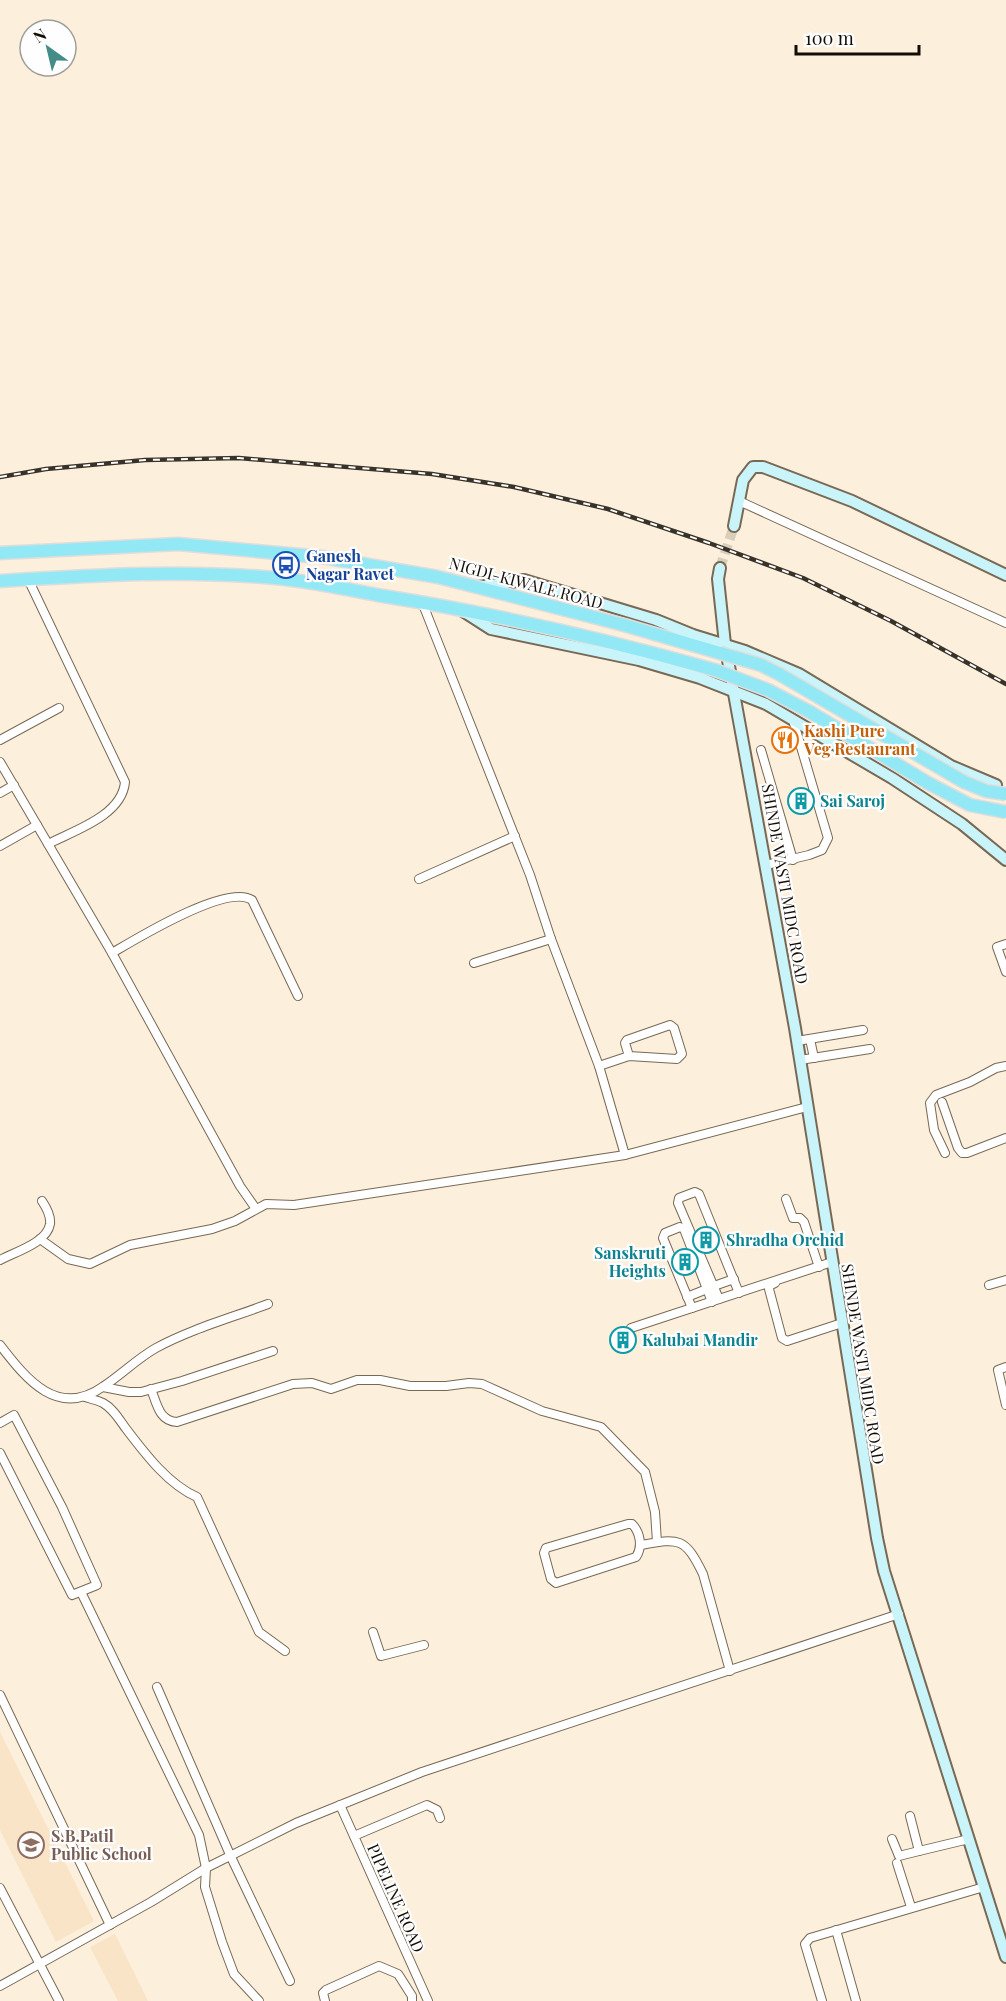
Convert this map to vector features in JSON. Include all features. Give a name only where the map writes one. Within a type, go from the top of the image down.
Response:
[{"type":"main road","name":"NIGDI-KIWALE ROAD","points":[[0,553],[178,544],[322,557],[438,577],[624,625],[761,665],[796,683],[964,782],[986,791],[1006,794]]},
{"type":"main road","points":[[0,581],[113,574],[177,573],[285,579],[459,608],[618,643],[715,670],[768,690],[969,805],[1006,812]]},
{"type":"street","points":[[734,526],[743,480],[753,467],[763,466],[852,501],[1006,575]]},
{"type":"street","points":[[739,501],[1006,623]]},
{"type":"street","name":"SHINDE WASTI MIDC ROAD","points":[[720,568],[718,579],[725,644],[797,1041],[877,1538],[884,1571],[1006,1957]]},
{"type":"street","points":[[28,579],[125,782],[124,789],[112,808],[48,844]]},
{"type":"street","points":[[474,587],[524,580],[656,620],[766,659],[799,674],[951,766],[996,785]]},
{"type":"street","points":[[422,602],[514,836],[599,1066],[626,1155]]},
{"type":"street","points":[[459,608],[491,629],[618,655],[700,678],[766,704],[892,778],[953,818],[1006,860]]},
{"type":"street","points":[[0,740],[59,708]]},
{"type":"street","points":[[766,865],[793,860],[822,850],[828,838],[793,720]]},
{"type":"street","points":[[761,750],[793,860]]},
{"type":"street","points":[[0,762],[112,953],[240,1186],[256,1209]]},
{"type":"street","points":[[0,793],[14,785]]},
{"type":"street","points":[[0,846],[37,825]]},
{"type":"street","points":[[419,879],[514,836]]},
{"type":"street","points":[[112,953],[165,922],[203,906],[222,900],[247,897],[252,900],[298,996]]},
{"type":"street","points":[[474,963],[551,939]]},
{"type":"street","points":[[1006,944],[998,947],[1006,972]]},
{"type":"street","points":[[599,1066],[629,1056],[679,1058],[682,1054],[674,1028],[668,1026],[628,1039],[625,1043],[629,1056]]},
{"type":"street","points":[[797,1041],[863,1030]]},
{"type":"street","points":[[810,1039],[814,1058]]},
{"type":"street","points":[[800,1060],[870,1048]]},
{"type":"street","points":[[945,1153],[933,1130],[930,1103],[936,1095],[970,1082],[996,1068],[1006,1066]]},
{"type":"street","points":[[942,1102],[958,1148],[962,1153],[1006,1138]]},
{"type":"street","points":[[40,1239],[68,1259],[90,1264],[130,1245],[212,1229],[235,1221],[266,1204],[294,1205],[626,1155],[807,1107]]},
{"type":"street","points":[[710,1288],[678,1203],[680,1198],[695,1192],[699,1194],[739,1293]]},
{"type":"street","points":[[786,1199],[793,1218],[800,1218],[804,1221],[819,1267]]},
{"type":"street","points":[[0,1260],[40,1239],[47,1232],[50,1216],[42,1201]]},
{"type":"street","points":[[692,1308],[663,1238],[665,1233],[680,1227],[684,1229],[715,1300]]},
{"type":"street","points":[[631,1328],[832,1264]]},
{"type":"street","points":[[832,1264],[771,1284],[769,1289],[784,1340],[787,1341],[842,1323]]},
{"type":"street","points":[[687,1297],[734,1279]]},
{"type":"street","points":[[988,1285],[1006,1280]]},
{"type":"street","points":[[0,1345],[28,1380],[41,1390],[69,1399],[85,1396],[103,1387],[156,1348],[268,1304]]},
{"type":"street","points":[[103,1387],[129,1392],[151,1389],[273,1351]]},
{"type":"street","points":[[1006,1367],[998,1370],[1006,1405]]},
{"type":"street","points":[[151,1389],[164,1418],[169,1422],[177,1422],[293,1384],[312,1383],[331,1389],[357,1380],[380,1380],[410,1386],[482,1384],[542,1411],[601,1427],[616,1440],[645,1472],[656,1512],[657,1542]]},
{"type":"street","points":[[85,1396],[103,1403],[114,1412],[170,1480],[183,1491],[197,1497],[259,1632],[285,1651]]},
{"type":"street","points":[[0,1423],[14,1415],[62,1508],[97,1585],[72,1595],[0,1453]]},
{"type":"street","points":[[628,1524],[636,1528],[641,1545],[639,1554],[632,1559],[556,1583],[551,1580],[544,1553],[544,1550],[550,1547],[628,1524]]},
{"type":"street","points":[[641,1545],[674,1540],[680,1542],[696,1560],[703,1574],[730,1671]]},
{"type":"street","points":[[81,1592],[199,1835],[206,1868],[205,1887],[234,1974],[259,2001]]},
{"type":"street","points":[[0,1986],[206,1868],[296,1823],[422,1772],[899,1614]]},
{"type":"street","points":[[373,1632],[381,1656],[424,1645]]},
{"type":"street","points":[[157,1687],[231,1857],[290,1981]]},
{"type":"street","points":[[0,1695],[110,1925]]},
{"type":"street","points":[[354,1836],[427,1804],[437,1810],[440,1818]]},
{"type":"street","name":"PIPELINE ROAD","points":[[340,1805],[428,2001]]},
{"type":"street","points":[[910,1816],[919,1851]]},
{"type":"street","points":[[892,1839],[899,1856],[969,1839]]},
{"type":"street","points":[[897,1863],[910,1907]]},
{"type":"street","points":[[822,2001],[805,1944],[810,1938],[984,1887]]},
{"type":"street","points":[[0,1888],[59,2001]]},
{"type":"street","points":[[834,1931],[856,2001]]},
{"type":"street","points":[[325,2001],[322,1993],[326,1990],[379,1966],[398,1974],[412,1996],[412,2001]]},
{"type":"shaded area","name":"S.B.Patil Public School","points":[[0,1732],[94,1921],[56,1942],[0,1830]]},
{"type":"shaded area","points":[[115,1934],[148,2001],[118,2001],[90,1947]]},
{"type":"tunnel","points":[[720,568],[734,526]]},
{"type":"railway","points":[[0,477],[46,469],[145,460],[239,458],[432,474],[514,487],[608,509],[803,578],[891,621],[1006,684]]},
{"type":"place","name":"Ganesh Nagar Ravet","points":[[286,565]]},
{"type":"place","name":"Kashi Pure Veg Restaurant","points":[[785,740]]},
{"type":"place","name":"Sai Saroj","points":[[801,801]]},
{"type":"place","name":"Shradha Orchid","points":[[706,1240]]},
{"type":"place","name":"Sanskruti Heights","points":[[685,1262]]},
{"type":"place","name":"Kalubai Mandir","points":[[623,1340]]},
{"type":"place","name":"S.B.Patil Public School","points":[[31,1845]]}]
